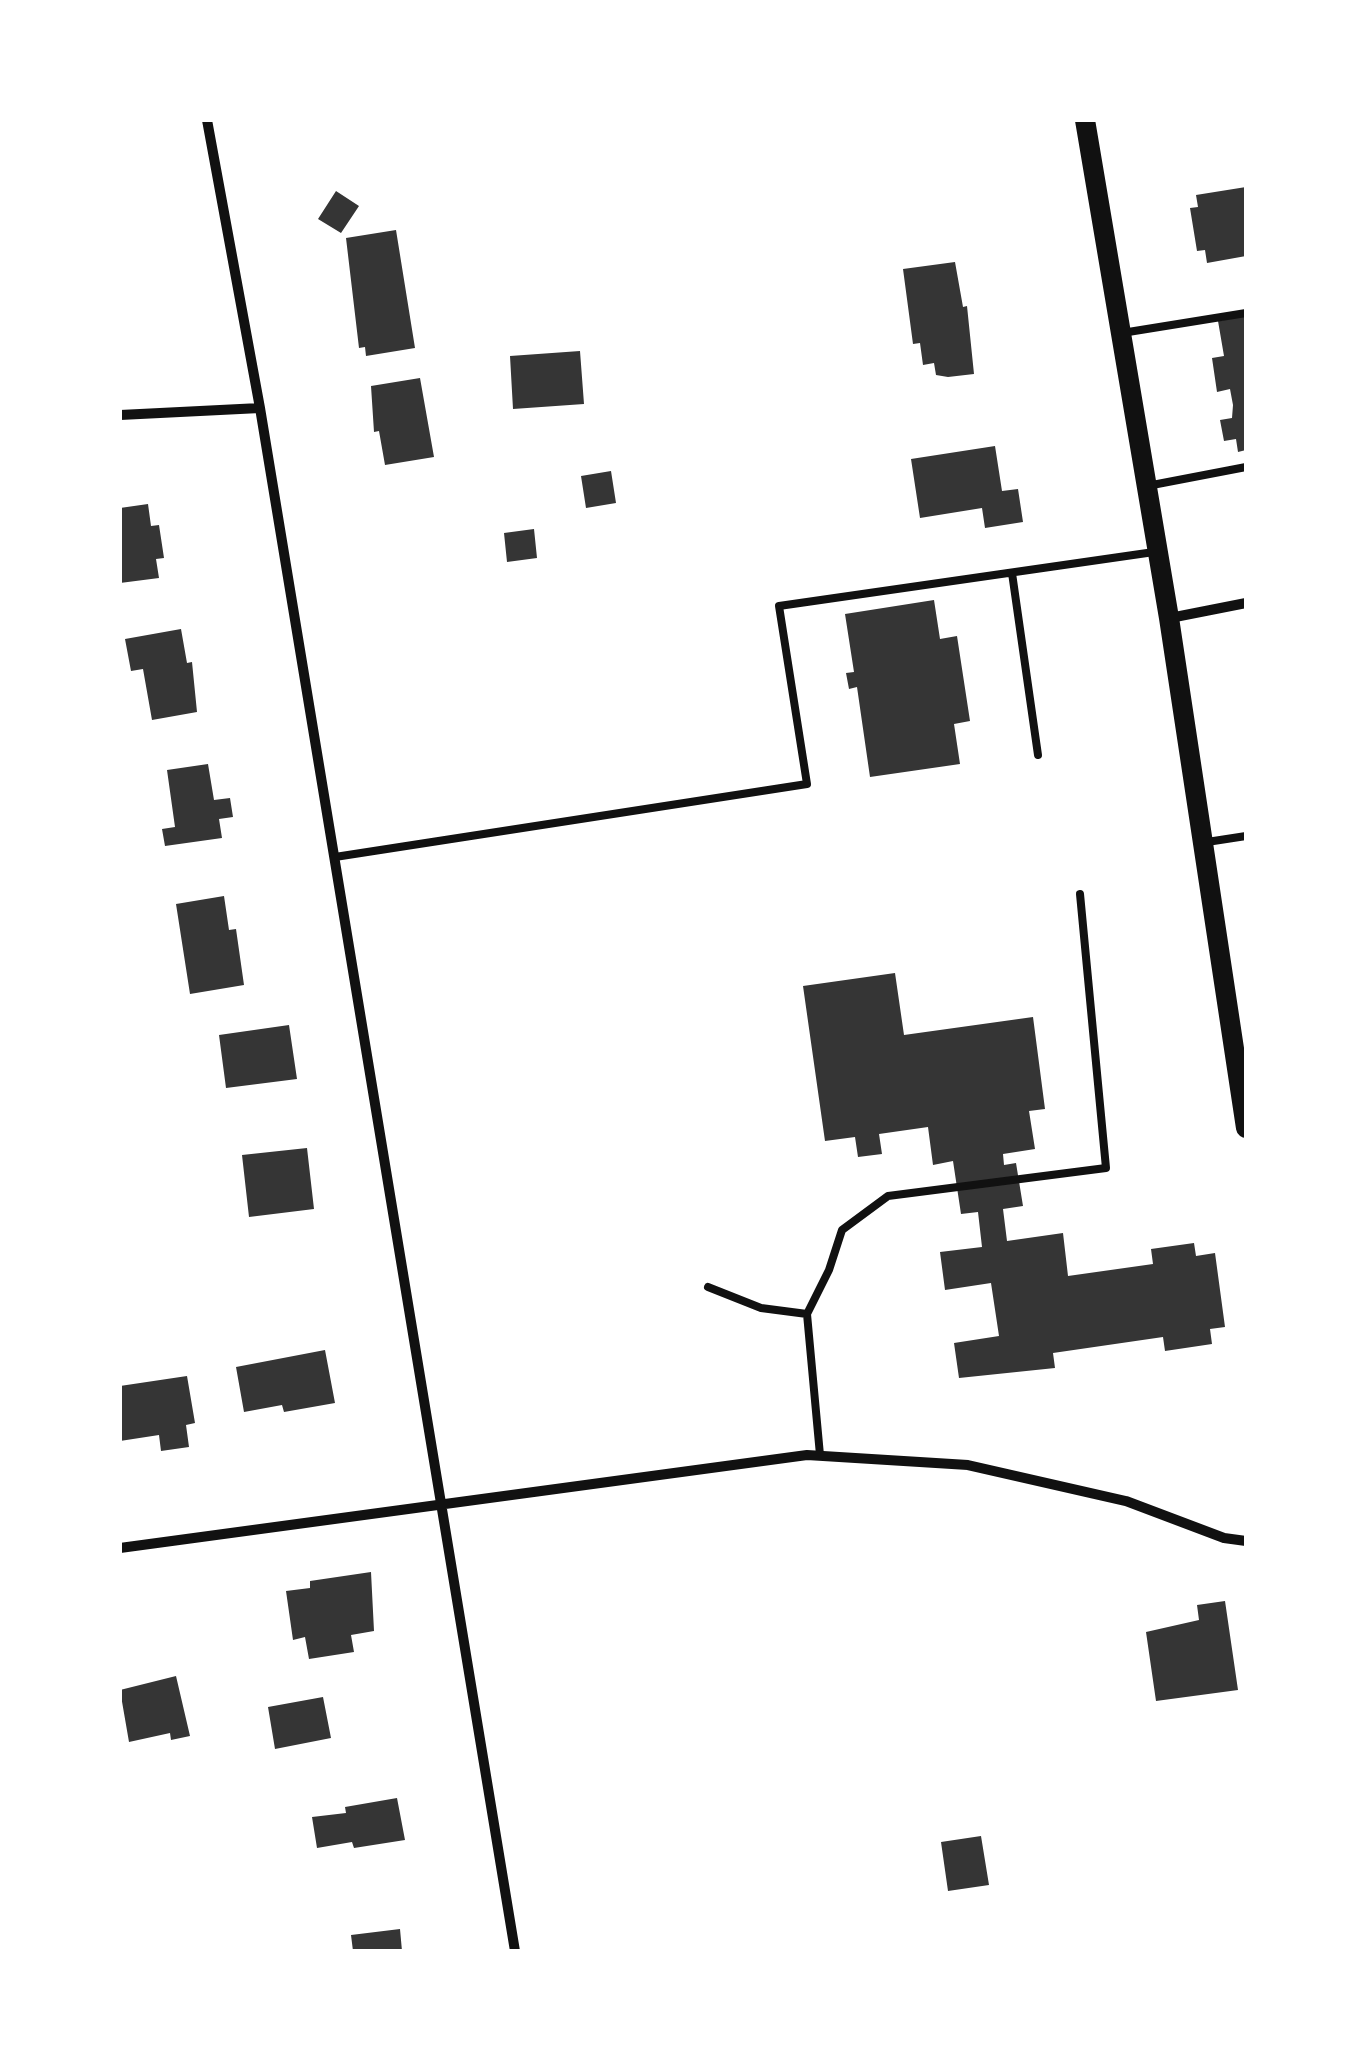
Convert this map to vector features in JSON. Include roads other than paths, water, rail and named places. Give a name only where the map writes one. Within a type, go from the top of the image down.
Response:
[{"type":"main road","points":[[1085,120],[1169,618],[1246,1128]]},
{"type":"street","points":[[207,120],[260,408],[444,1501],[515,1951]]},
{"type":"street","points":[[120,416],[260,408]]},
{"type":"street","points":[[1169,618],[1246,604]]},
{"type":"street","points":[[120,1548],[444,1501],[820,1455],[968,1465],[1126,1501],[1224,1538],[1246,1541]]},
{"type":"lane","points":[[1121,333],[1246,313]]},
{"type":"lane","points":[[1147,486],[1246,467]]},
{"type":"lane","points":[[335,857],[807,784],[780,606],[1158,551]]},
{"type":"lane","points":[[1012,572],[1038,754]]},
{"type":"lane","points":[[1203,842],[1246,836]]},
{"type":"lane","points":[[820,1455],[808,1314],[842,1230],[888,1196],[1106,1168],[1080,894]]},
{"type":"lane","points":[[708,1287],[761,1308],[808,1314]]}]
